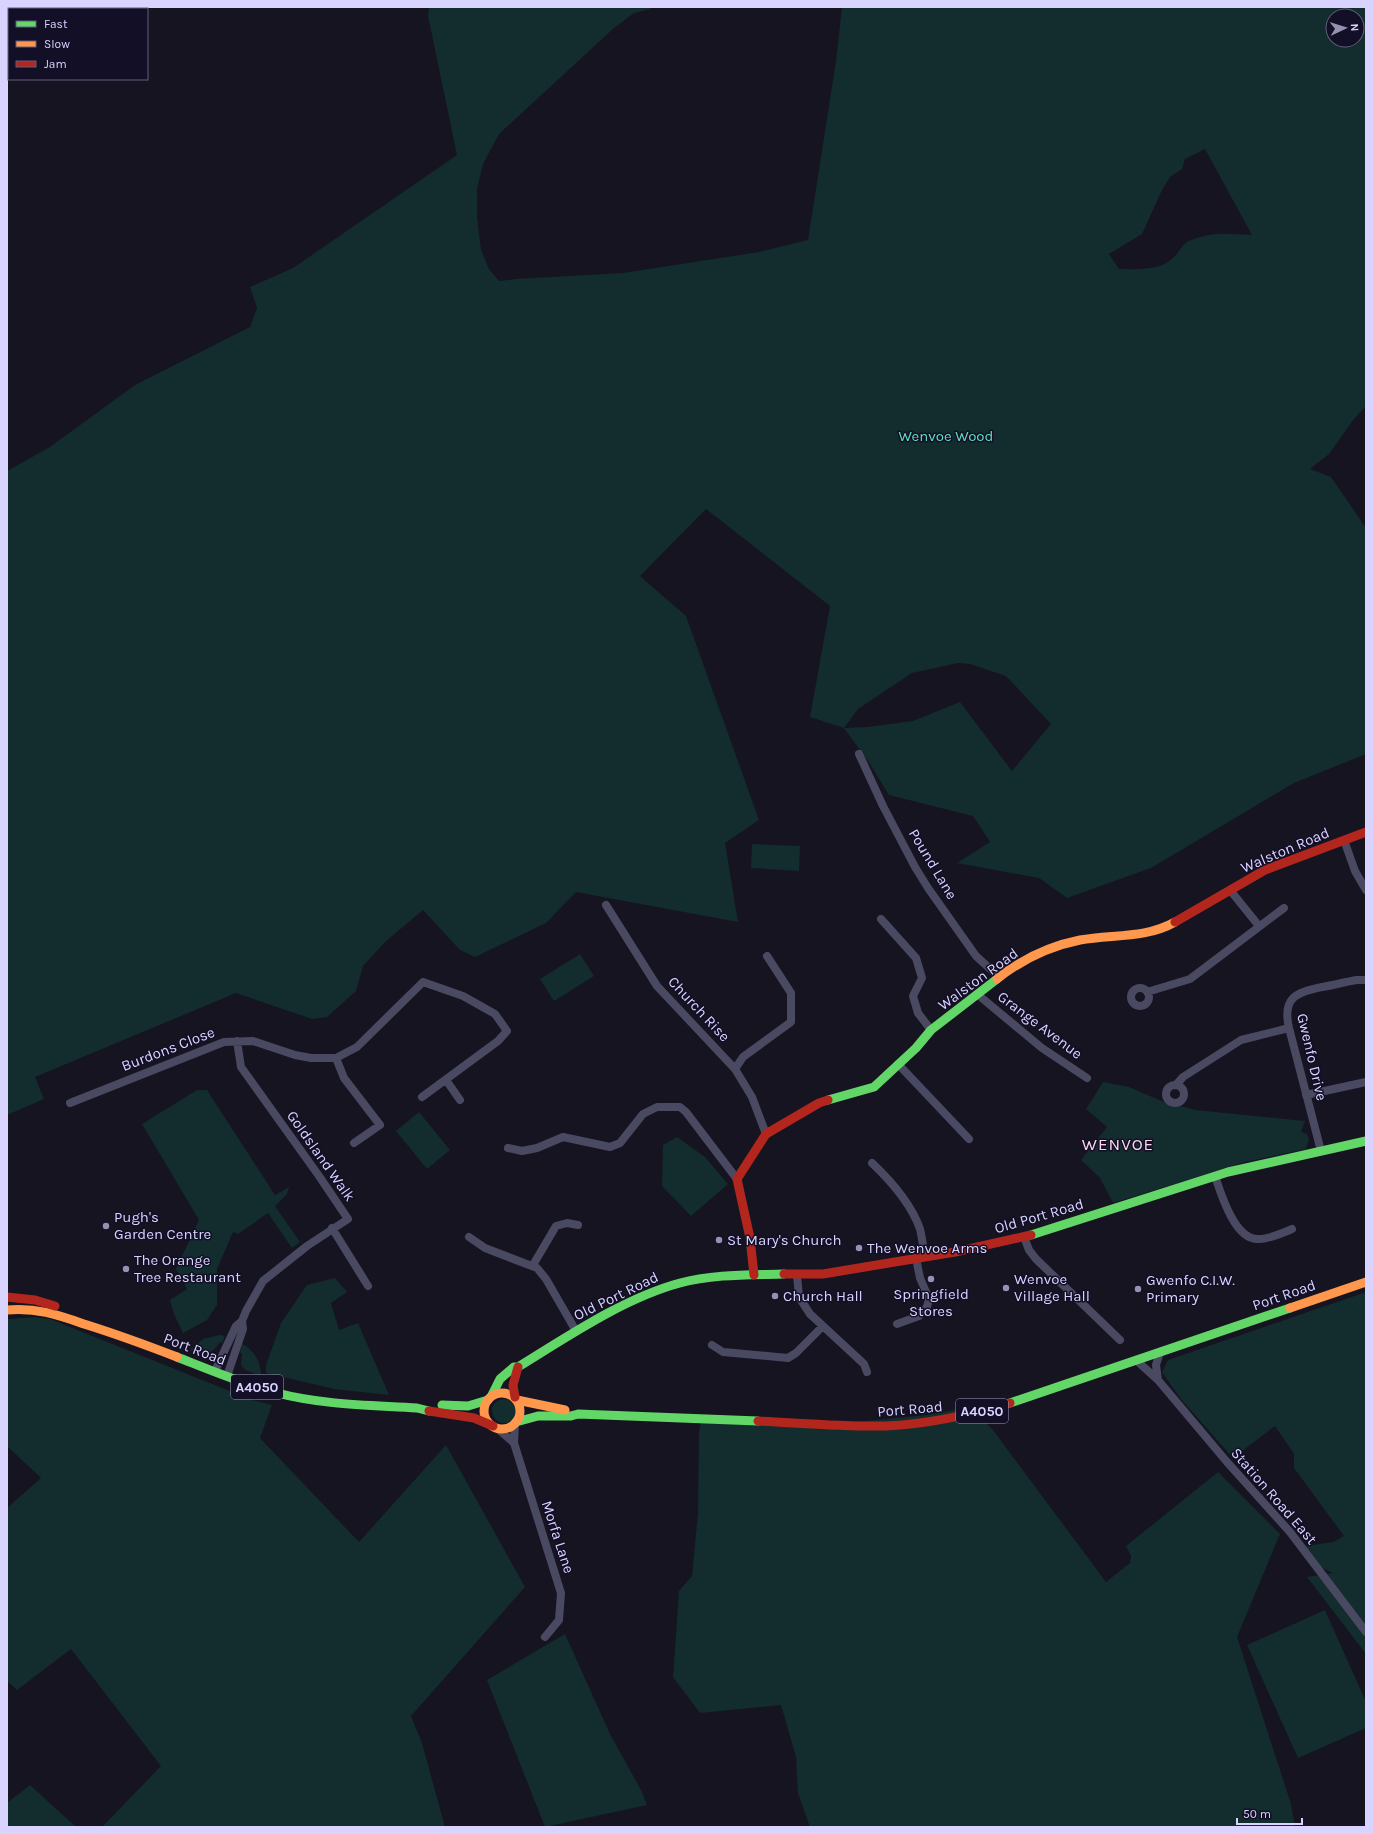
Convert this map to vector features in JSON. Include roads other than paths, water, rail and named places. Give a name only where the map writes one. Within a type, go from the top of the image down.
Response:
[{"type":"street","name":"Pound Lane","points":[[859,754],[885,810],[915,867],[928,888],[976,956],[999,977]]},
{"type":"street","name":"Walston Road","points":[[737,1179],[766,1134],[819,1103],[874,1087],[932,1030],[976,994],[1025,960],[1052,948],[1080,940],[1139,935],[1165,928],[1265,870],[1366,832]]},
{"type":"street","points":[[1344,840],[1355,871],[1366,890]]},
{"type":"street","points":[[1230,890],[1259,926]]},
{"type":"street","name":"Church Rise","points":[[606,905],[657,986],[736,1069],[752,1097],[766,1134]]},
{"type":"street","points":[[1146,992],[1190,979],[1284,908]]},
{"type":"street","points":[[881,919],[916,958],[922,978],[913,996],[918,1014],[932,1030]]},
{"type":"street","points":[[736,1069],[743,1057],[791,1022],[791,993],[767,956]]},
{"type":"street","name":"Gwenfo Drive","points":[[1321,1151],[1286,1016],[1289,1004],[1292,999],[1302,992],[1357,980],[1366,980]]},
{"type":"street","name":"Burdons Close","points":[[70,1103],[224,1042],[252,1041],[295,1055],[312,1058],[336,1058],[357,1048],[423,982],[463,996],[495,1014],[507,1031],[498,1041],[422,1097]]},
{"type":"street","name":"Grange Avenue","points":[[976,994],[1042,1048],[1087,1078]]},
{"type":"street","points":[[1176,1086],[1183,1078],[1241,1040],[1289,1028]]},
{"type":"street","name":"Goldsland Walk","points":[[215,1371],[236,1326],[242,1321],[263,1281],[332,1228],[348,1219],[241,1067],[237,1041]]},
{"type":"street","points":[[336,1058],[344,1078],[380,1125],[354,1143]]},
{"type":"street","points":[[898,1064],[969,1139]]},
{"type":"street","points":[[446,1080],[460,1100]]},
{"type":"street","points":[[1306,1095],[1366,1082]]},
{"type":"street","points":[[508,1148],[522,1151],[537,1148],[563,1137],[610,1147],[620,1144],[643,1114],[657,1107],[680,1107],[686,1112],[737,1179],[750,1238],[754,1275]]},
{"type":"street","name":"Old Port Road","points":[[490,1398],[500,1379],[514,1367],[518,1367],[576,1331],[635,1300],[666,1287],[698,1279],[832,1272],[956,1252],[1024,1237],[1215,1176],[1366,1141]]},
{"type":"street","points":[[872,1162],[888,1177],[910,1209],[920,1229],[920,1278],[929,1299],[927,1307],[919,1316],[897,1324]]},
{"type":"street","points":[[1215,1176],[1234,1222],[1243,1234],[1258,1240],[1292,1229]]},
{"type":"street","points":[[533,1265],[556,1226],[567,1223],[578,1225]]},
{"type":"street","points":[[332,1228],[368,1286]]},
{"type":"street","points":[[469,1237],[485,1248],[533,1265],[546,1279],[576,1331]]},
{"type":"street","points":[[1024,1237],[1029,1250],[1036,1259],[1120,1340]]},
{"type":"street","points":[[797,1275],[799,1297],[810,1314],[864,1364],[867,1372]]},
{"type":"street","name":"Port Road","points":[[7,1310],[21,1308],[44,1310],[90,1327],[107,1330],[227,1376],[278,1393],[326,1402],[417,1408],[474,1418],[495,1427],[505,1429],[515,1423],[538,1416],[571,1416],[578,1414],[851,1426],[902,1426],[937,1422],[977,1413],[1366,1282]]},
{"type":"street","name":"Port Road","points":[[7,1297],[26,1298],[47,1303],[93,1320],[107,1330]]},
{"type":"street","name":"Goldsland Walk","points":[[227,1376],[242,1328],[242,1321]]},
{"type":"street","points":[[712,1346],[723,1352],[788,1358],[796,1353],[823,1326]]},
{"type":"street","points":[[1158,1380],[1156,1365],[1160,1352]]},
{"type":"street","name":"Station Road East","points":[[1136,1360],[1158,1380],[1227,1462],[1290,1532],[1366,1632]]},
{"type":"street","points":[[515,1423],[521,1411],[512,1389],[512,1380],[518,1367]]},
{"type":"street","name":"Port Road","points":[[417,1408],[428,1405],[468,1406],[503,1392],[516,1398],[578,1414]]},
{"type":"street","points":[[490,1398],[485,1406],[485,1417],[514,1444]]},
{"type":"street","name":"Morfa Lane","points":[[515,1423],[514,1444],[561,1592],[559,1620],[545,1637]]},
{"type":"place","name":"Pugh's Garden Centre","points":[[106,1226]]},
{"type":"place","name":"St Mary's Church","points":[[719,1240]]},
{"type":"place","name":"The Wenvoe Arms","points":[[859,1248]]},
{"type":"place","name":"The Orange Tree Restaurant","points":[[126,1269]]},
{"type":"place","name":"Springfield Stores","points":[[931,1279]]},
{"type":"place","name":"Wenvoe Village Hall","points":[[1006,1288]]},
{"type":"place","name":"Gwenfo C.I.W. Primary","points":[[1138,1289]]},
{"type":"place","name":"Church Hall","points":[[775,1296]]},
{"type":"district","name":"WENVOE","points":[[1118,1144]]},
{"type":"park label","name":"Wenvoe Wood","points":[[946,436]]}]
